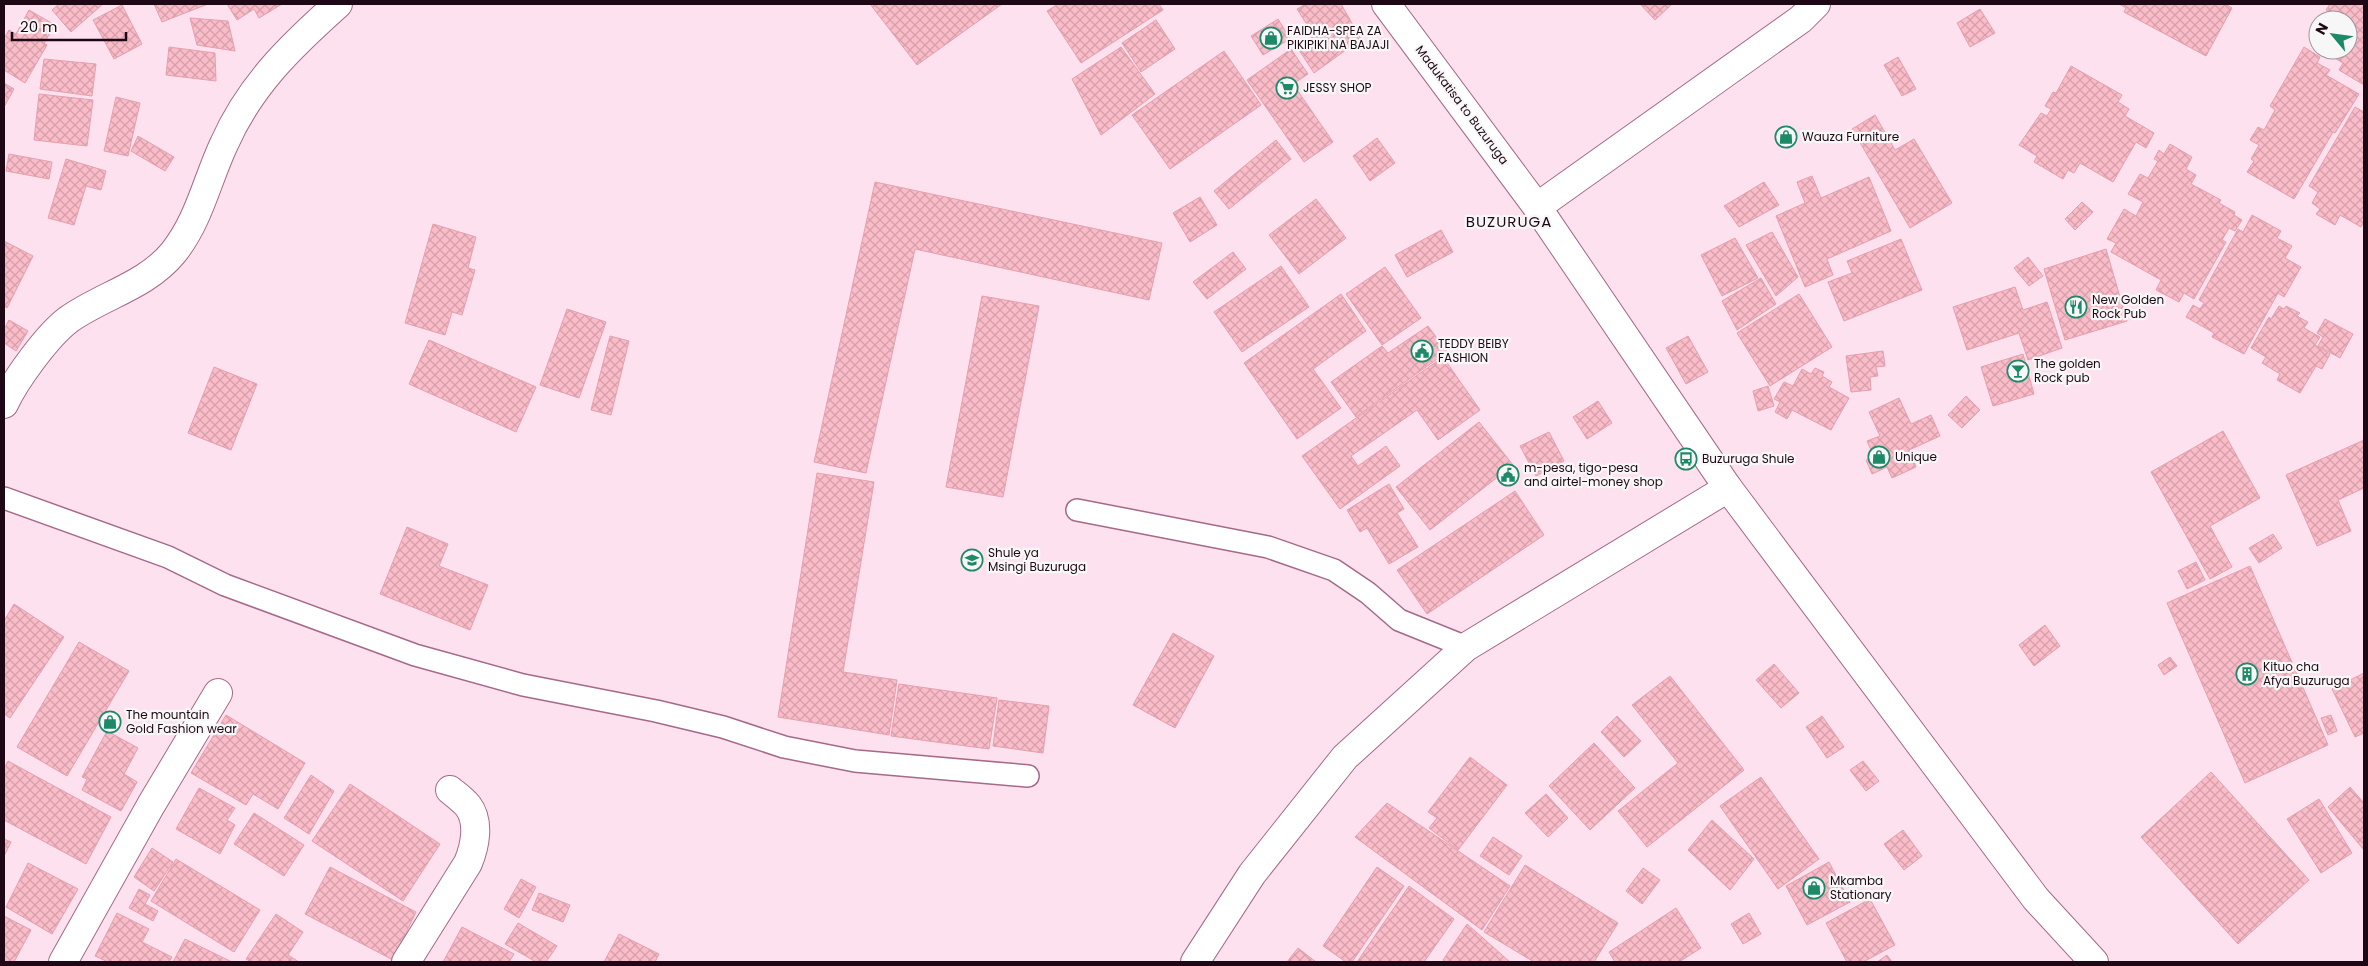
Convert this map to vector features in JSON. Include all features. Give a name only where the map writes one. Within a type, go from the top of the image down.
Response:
[{"type":"street","points":[[4,404],[10,391],[43,346],[67,320],[146,276],[172,253],[200,206],[224,143],[250,97],[287,50],[338,4]]},
{"type":"street","name":"Madukatisa to Buzuruga","points":[[1386,4],[1537,207],[1728,488],[2036,899],[2094,962]]},
{"type":"street","points":[[1537,207],[1801,19],[1816,4]]},
{"type":"street","points":[[1196,962],[1252,874],[1346,757],[1466,647],[1728,488]]},
{"type":"street","points":[[63,962],[151,805],[218,693]]},
{"type":"street","points":[[406,962],[468,863],[475,847],[476,830],[469,807],[450,790]]},
{"type":"lane","points":[[4,498],[168,557],[224,584],[406,652],[523,685],[656,711],[723,727],[784,747],[855,761],[1028,776]]},
{"type":"lane","points":[[1077,510],[1268,547],[1334,570],[1368,592],[1398,620],[1466,647]]},
{"type":"building","points":[[59,4],[103,4],[71,32],[52,10]]},
{"type":"building","points":[[154,4],[208,4],[162,22]]},
{"type":"building","points":[[227,4],[282,4],[259,18],[254,9],[237,20]]},
{"type":"building","points":[[870,4],[1002,4],[917,65]]},
{"type":"building","points":[[1058,4],[1159,4],[1163,10],[1081,63],[1047,11]]},
{"type":"building","points":[[1306,4],[1341,4],[1361,39],[1314,73],[1297,47],[1314,36],[1297,9]]},
{"type":"building","points":[[1640,4],[1670,4],[1671,5],[1655,20]]},
{"type":"building","points":[[2119,4],[2225,4],[2232,8],[2206,56],[2124,12],[2126,8]]},
{"type":"building","points":[[2330,4],[2364,4],[2364,85],[2339,70],[2343,63],[2338,60],[2358,60],[2358,10],[2326,10]]},
{"type":"building","points":[[122,5],[142,44],[114,59],[93,20]]},
{"type":"building","points":[[1980,9],[1995,33],[1970,47],[1957,23]]},
{"type":"building","points":[[29,10],[55,25],[44,43],[47,45],[25,83],[4,70],[4,38],[9,30],[16,34]]},
{"type":"building","points":[[190,18],[228,21],[235,51],[197,45]]},
{"type":"building","points":[[1278,19],[1290,39],[1263,55],[1251,36]]},
{"type":"building","points":[[1156,20],[1175,49],[1141,72],[1122,43]]},
{"type":"building","points":[[169,47],[215,53],[216,81],[166,75]]},
{"type":"building","points":[[1121,47],[1155,94],[1101,135],[1072,79]]},
{"type":"building","points":[[2304,47],[2308,50],[2308,60],[2318,60],[2317,63],[2330,70],[2326,75],[2359,94],[2335,133],[2333,132],[2294,199],[2247,172],[2254,161],[2251,159],[2259,145],[2250,140],[2258,127],[2264,130],[2275,110],[2270,106]]},
{"type":"building","points":[[1291,49],[1308,74],[1293,84],[1333,142],[1304,162],[1247,80]]},
{"type":"building","points":[[1224,51],[1261,105],[1170,169],[1132,115]]},
{"type":"building","points":[[1898,57],[1916,89],[1902,96],[1884,65]]},
{"type":"building","points":[[44,59],[96,64],[92,96],[40,89]]},
{"type":"building","points":[[2071,66],[2122,95],[2118,102],[2129,109],[2125,116],[2154,133],[2146,148],[2136,142],[2113,182],[2080,163],[2074,173],[2068,170],[2063,179],[2034,162],[2037,156],[2019,145],[2041,113],[2047,116],[2051,109],[2045,106],[2053,92],[2056,93]]},
{"type":"building","points":[[4,83],[14,89],[4,107]]},
{"type":"building","points":[[39,94],[93,100],[87,146],[34,140]]},
{"type":"building","points":[[116,97],[140,103],[128,156],[104,151]]},
{"type":"building","points":[[2355,107],[2364,112],[2364,221],[2361,227],[2340,215],[2335,225],[2316,214],[2320,209],[2312,203],[2318,192],[2309,186]]},
{"type":"building","points":[[1875,115],[1895,150],[1914,139],[1952,203],[1910,228],[1852,129]]},
{"type":"building","points":[[138,136],[174,157],[165,171],[131,151]]},
{"type":"building","points":[[1377,138],[1395,163],[1370,181],[1353,156]]},
{"type":"building","points":[[1276,140],[1291,159],[1229,209],[1214,191]]},
{"type":"building","points":[[2170,144],[2192,157],[2186,169],[2196,175],[2191,184],[2221,200],[2219,203],[2235,212],[2234,215],[2242,220],[2235,231],[2229,228],[2222,240],[2226,242],[2194,299],[2184,293],[2179,302],[2156,290],[2161,280],[2111,252],[2116,243],[2107,239],[2124,209],[2136,216],[2143,202],[2128,194],[2140,174],[2148,178],[2158,161],[2154,159],[2159,150],[2164,154]]},
{"type":"building","points":[[9,154],[52,162],[49,179],[6,171]]},
{"type":"building","points":[[66,159],[106,171],[101,190],[86,186],[74,225],[48,218]]},
{"type":"building","points":[[1812,176],[1821,198],[1869,177],[1891,231],[1827,259],[1833,275],[1805,287],[1776,216],[1805,203],[1797,182]]},
{"type":"building","points":[[875,182],[1162,243],[1149,300],[915,249],[866,473],[814,462]]},
{"type":"building","points":[[1764,182],[1779,205],[1739,227],[1724,206]]},
{"type":"building","points":[[1200,197],[1217,225],[1190,242],[1173,213]]},
{"type":"building","points":[[1316,199],[1346,238],[1299,274],[1269,235]]},
{"type":"building","points":[[2082,202],[2093,212],[2075,230],[2065,219]]},
{"type":"building","points":[[2252,215],[2281,231],[2277,238],[2292,246],[2285,258],[2301,267],[2284,297],[2278,293],[2244,354],[2212,337],[2214,333],[2186,317],[2193,305],[2200,309],[2204,303],[2199,300],[2238,229],[2243,232]]},
{"type":"building","points":[[433,224],[476,237],[468,268],[475,270],[462,315],[452,312],[445,335],[405,323]]},
{"type":"building","points":[[1441,230],[1453,252],[1407,277],[1395,255]]},
{"type":"building","points":[[1772,232],[1798,277],[1776,296],[1746,245]]},
{"type":"building","points":[[1735,238],[1758,278],[1722,296],[1701,255]]},
{"type":"building","points":[[1901,239],[1922,290],[1844,321],[1828,282],[1852,273],[1847,261]]},
{"type":"building","points":[[4,241],[33,256],[7,308],[4,306]]},
{"type":"building","points":[[2106,249],[2127,321],[2065,340],[2044,269]]},
{"type":"building","points":[[1233,252],[1246,269],[1207,299],[1193,282]]},
{"type":"building","points":[[2028,257],[2043,276],[2029,286],[2014,268]]},
{"type":"building","points":[[1281,266],[1309,307],[1242,352],[1214,312]]},
{"type":"building","points":[[1385,267],[1421,318],[1382,345],[1346,294]]},
{"type":"building","points":[[1761,278],[1776,304],[1737,330],[1722,301]]},
{"type":"building","points":[[2015,287],[2023,310],[2047,302],[2062,348],[2028,360],[2019,333],[1967,350],[1953,307]]},
{"type":"building","points":[[1341,294],[1366,331],[1313,369],[1341,408],[1297,439],[1244,363]]},
{"type":"building","points":[[1799,294],[1832,347],[1770,386],[1737,333]]},
{"type":"building","points":[[982,296],[1039,306],[1003,497],[946,487]]},
{"type":"building","points":[[2279,306],[2284,309],[2286,306],[2300,313],[2297,316],[2308,322],[2304,328],[2320,337],[2315,345],[2330,354],[2322,369],[2316,366],[2300,393],[2277,380],[2280,374],[2262,363],[2266,357],[2251,348],[2269,317],[2271,319]]},
{"type":"building","points":[[567,309],[606,322],[579,398],[540,385]]},
{"type":"building","points":[[2325,319],[2353,334],[2340,358],[2318,346],[2323,337],[2317,333]]},
{"type":"building","points":[[9,320],[28,331],[16,351],[4,343],[4,329]]},
{"type":"building","points":[[1428,326],[1447,352],[1356,417],[1331,382],[1382,346],[1388,353]]},
{"type":"building","points":[[610,336],[629,341],[611,415],[591,410]]},
{"type":"building","points":[[1688,336],[1708,372],[1686,384],[1666,348]]},
{"type":"building","points":[[429,340],[536,387],[516,432],[409,384]]},
{"type":"building","points":[[1883,351],[1885,366],[1876,367],[1878,376],[1870,377],[1871,390],[1851,392],[1846,356]]},
{"type":"building","points":[[2023,354],[2034,394],[1993,406],[1981,367]]},
{"type":"building","points":[[1443,357],[1480,410],[1438,440],[1417,410],[1351,456],[1358,466],[1386,446],[1400,466],[1340,509],[1302,456]]},
{"type":"building","points":[[214,367],[257,384],[231,450],[188,433]]},
{"type":"building","points":[[1815,368],[1824,372],[1822,376],[1832,382],[1829,387],[1849,398],[1831,430],[1792,410],[1787,419],[1775,412],[1780,402],[1774,399],[1784,382],[1793,386],[1802,369],[1811,374]]},
{"type":"building","points":[[1768,386],[1774,406],[1758,411],[1753,391]]},
{"type":"building","points":[[1966,396],[1980,410],[1962,428],[1948,415]]},
{"type":"building","points":[[1899,398],[1911,424],[1931,415],[1940,436],[1909,450],[1916,467],[1892,478],[1887,467],[1872,474],[1866,460],[1874,457],[1867,441],[1880,436],[1869,412]]},
{"type":"building","points":[[1598,401],[1612,423],[1587,439],[1573,417]]},
{"type":"building","points":[[1479,422],[1513,465],[1430,530],[1396,487]]},
{"type":"building","points":[[2223,431],[2260,498],[2210,526],[2232,567],[2210,579],[2151,472]]},
{"type":"building","points":[[1549,432],[1564,461],[1536,476],[1520,446]]},
{"type":"building","points":[[2364,440],[2364,488],[2338,500],[2351,531],[2317,546],[2286,475]]},
{"type":"building","points":[[817,473],[874,482],[843,672],[897,680],[889,735],[778,717]]},
{"type":"building","points":[[1389,484],[1404,509],[1397,513],[1418,547],[1389,564],[1367,528],[1360,532],[1347,510]]},
{"type":"building","points":[[1515,491],[1544,535],[1427,614],[1397,570]]},
{"type":"building","points":[[407,527],[448,544],[439,566],[488,585],[470,630],[380,594]]},
{"type":"building","points":[[2273,534],[2282,548],[2259,563],[2249,548]]},
{"type":"building","points":[[2196,562],[2205,580],[2187,589],[2178,571]]},
{"type":"building","name":"Kituo cha Afya Buzuruga","points":[[2250,566],[2328,745],[2245,783],[2167,603]]},
{"type":"building","points":[[14,604],[64,637],[10,718],[4,714],[4,621]]},
{"type":"building","points":[[2045,625],[2060,646],[2034,666],[2019,645]]},
{"type":"building","points":[[1173,633],[1214,656],[1175,728],[1133,705]]},
{"type":"building","points":[[79,642],[129,671],[67,776],[17,747]]},
{"type":"building","points":[[2170,657],[2177,666],[2164,675],[2158,665]]},
{"type":"building","points":[[1774,664],[1799,693],[1781,708],[1756,680]]},
{"type":"building","points":[[2364,673],[2364,733],[2355,737],[2332,689]]},
{"type":"building","points":[[1670,676],[1744,770],[1647,847],[1618,811],[1678,763],[1632,705]]},
{"type":"building","points":[[899,684],[997,698],[989,749],[891,736]]},
{"type":"building","points":[[999,700],[1049,706],[1043,753],[993,746]]},
{"type":"building","points":[[226,715],[305,763],[278,809],[253,794],[246,805],[191,773]]},
{"type":"building","points":[[2331,715],[2337,731],[2328,735],[2321,718]]},
{"type":"building","points":[[1617,716],[1641,741],[1624,757],[1601,732]]},
{"type":"building","points":[[1822,716],[1844,747],[1827,758],[1806,727]]},
{"type":"building","points":[[107,731],[138,748],[124,774],[137,782],[121,811],[82,790],[87,779],[82,777]]},
{"type":"building","points":[[1594,743],[1635,788],[1590,830],[1549,786]]},
{"type":"building","points":[[1470,757],[1507,785],[1458,850],[1429,828],[1437,818],[1428,812]]},
{"type":"building","points":[[8,761],[111,817],[86,864],[4,820],[4,768]]},
{"type":"building","points":[[1863,761],[1879,781],[1866,791],[1850,770]]},
{"type":"building","points":[[2211,772],[2309,880],[2238,944],[2141,837]]},
{"type":"building","points":[[311,775],[334,791],[309,834],[284,818]]},
{"type":"building","points":[[1761,777],[1819,859],[1778,889],[1720,806]]},
{"type":"building","points":[[350,784],[440,844],[403,901],[312,841]]},
{"type":"building","points":[[2350,787],[2364,803],[2364,850],[2328,807]]},
{"type":"building","points":[[199,788],[235,808],[227,820],[235,825],[220,854],[176,829]]},
{"type":"building","points":[[1546,794],[1568,818],[1548,837],[1525,813]]},
{"type":"building","points":[[2319,799],[2352,853],[2321,873],[2287,819]]},
{"type":"building","points":[[1387,803],[1510,886],[1482,930],[1355,837]]},
{"type":"building","points":[[254,813],[304,845],[284,876],[234,844]]},
{"type":"building","points":[[1712,820],[1754,859],[1730,890],[1688,850]]},
{"type":"building","points":[[1903,830],[1922,856],[1904,870],[1884,844]]},
{"type":"building","points":[[1493,837],[1522,856],[1509,875],[1480,856]]},
{"type":"building","points":[[4,839],[11,842],[4,856]]},
{"type":"building","points":[[152,848],[173,862],[154,891],[134,877]]},
{"type":"building","points":[[176,859],[260,910],[234,952],[151,901]]},
{"type":"building","points":[[1829,862],[1850,902],[1807,925],[1786,886]]},
{"type":"building","points":[[28,863],[78,889],[52,934],[6,907]]},
{"type":"building","points":[[1525,865],[1618,923],[1594,962],[1534,962],[1484,932]]},
{"type":"building","points":[[330,867],[416,912],[393,960],[305,914]]},
{"type":"building","points":[[1377,867],[1404,886],[1352,962],[1346,962],[1323,946]]},
{"type":"building","points":[[1643,868],[1660,880],[1642,904],[1626,891]]},
{"type":"building","points":[[521,879],[536,887],[519,918],[504,909]]},
{"type":"building","points":[[1409,886],[1454,919],[1424,962],[1357,962]]},
{"type":"building","points":[[139,889],[150,895],[145,904],[158,911],[153,921],[129,908]]},
{"type":"building","points":[[539,893],[570,905],[563,922],[532,910]]},
{"type":"building","points":[[1870,899],[1895,945],[1863,962],[1847,962],[1826,923]]},
{"type":"building","points":[[1676,908],[1701,948],[1679,962],[1615,962],[1609,952]]},
{"type":"building","points":[[117,913],[149,929],[142,942],[172,957],[169,962],[108,962],[95,956]]},
{"type":"building","points":[[1749,913],[1761,934],[1743,944],[1731,924]]},
{"type":"building","points":[[276,914],[303,932],[288,955],[299,962],[251,962],[246,959]]},
{"type":"building","points":[[4,916],[31,930],[14,962],[4,962]]},
{"type":"building","points":[[518,923],[557,946],[546,962],[536,962],[505,944]]},
{"type":"building","points":[[1467,924],[1510,962],[1446,962],[1443,960]]},
{"type":"building","points":[[462,927],[514,954],[509,962],[443,962]]},
{"type":"building","points":[[619,934],[659,954],[655,962],[604,962]]},
{"type":"building","points":[[185,939],[232,962],[173,962]]},
{"type":"building","points":[[1298,948],[1316,962],[1287,962]]},
{"type":"building","points":[[1887,955],[1892,962],[1877,962]]},
{"type":"place","name":"FAIDHA-SPEA ZA PIKIPIKI NA BAJAJI","points":[[1271,38]]},
{"type":"place","name":"JESSY SHOP","points":[[1287,88]]},
{"type":"place","name":"Wauza Furniture","points":[[1786,137]]},
{"type":"place","name":"New Golden Rock Pub","points":[[2076,307]]},
{"type":"place","name":"TEDDY BEIBY FASHION","points":[[1422,351]]},
{"type":"place","name":"The golden Rock pub","points":[[2018,371]]},
{"type":"place","name":"Unique","points":[[1879,457]]},
{"type":"place","name":"Buzuruga Shule","points":[[1686,459]]},
{"type":"place","name":"m-pesa, tigo-pesa and airtel-money shop","points":[[1508,475]]},
{"type":"place","name":"Shule ya Msingi Buzuruga","points":[[972,560]]},
{"type":"place","name":"Kituo cha Afya Buzuruga","points":[[2247,674]]},
{"type":"place","name":"The mountain Gold Fashion wear","points":[[110,722]]},
{"type":"place","name":"Mkamba Stationary","points":[[1814,888]]},
{"type":"district","name":"BUZURUGA","points":[[1509,222]]}]
